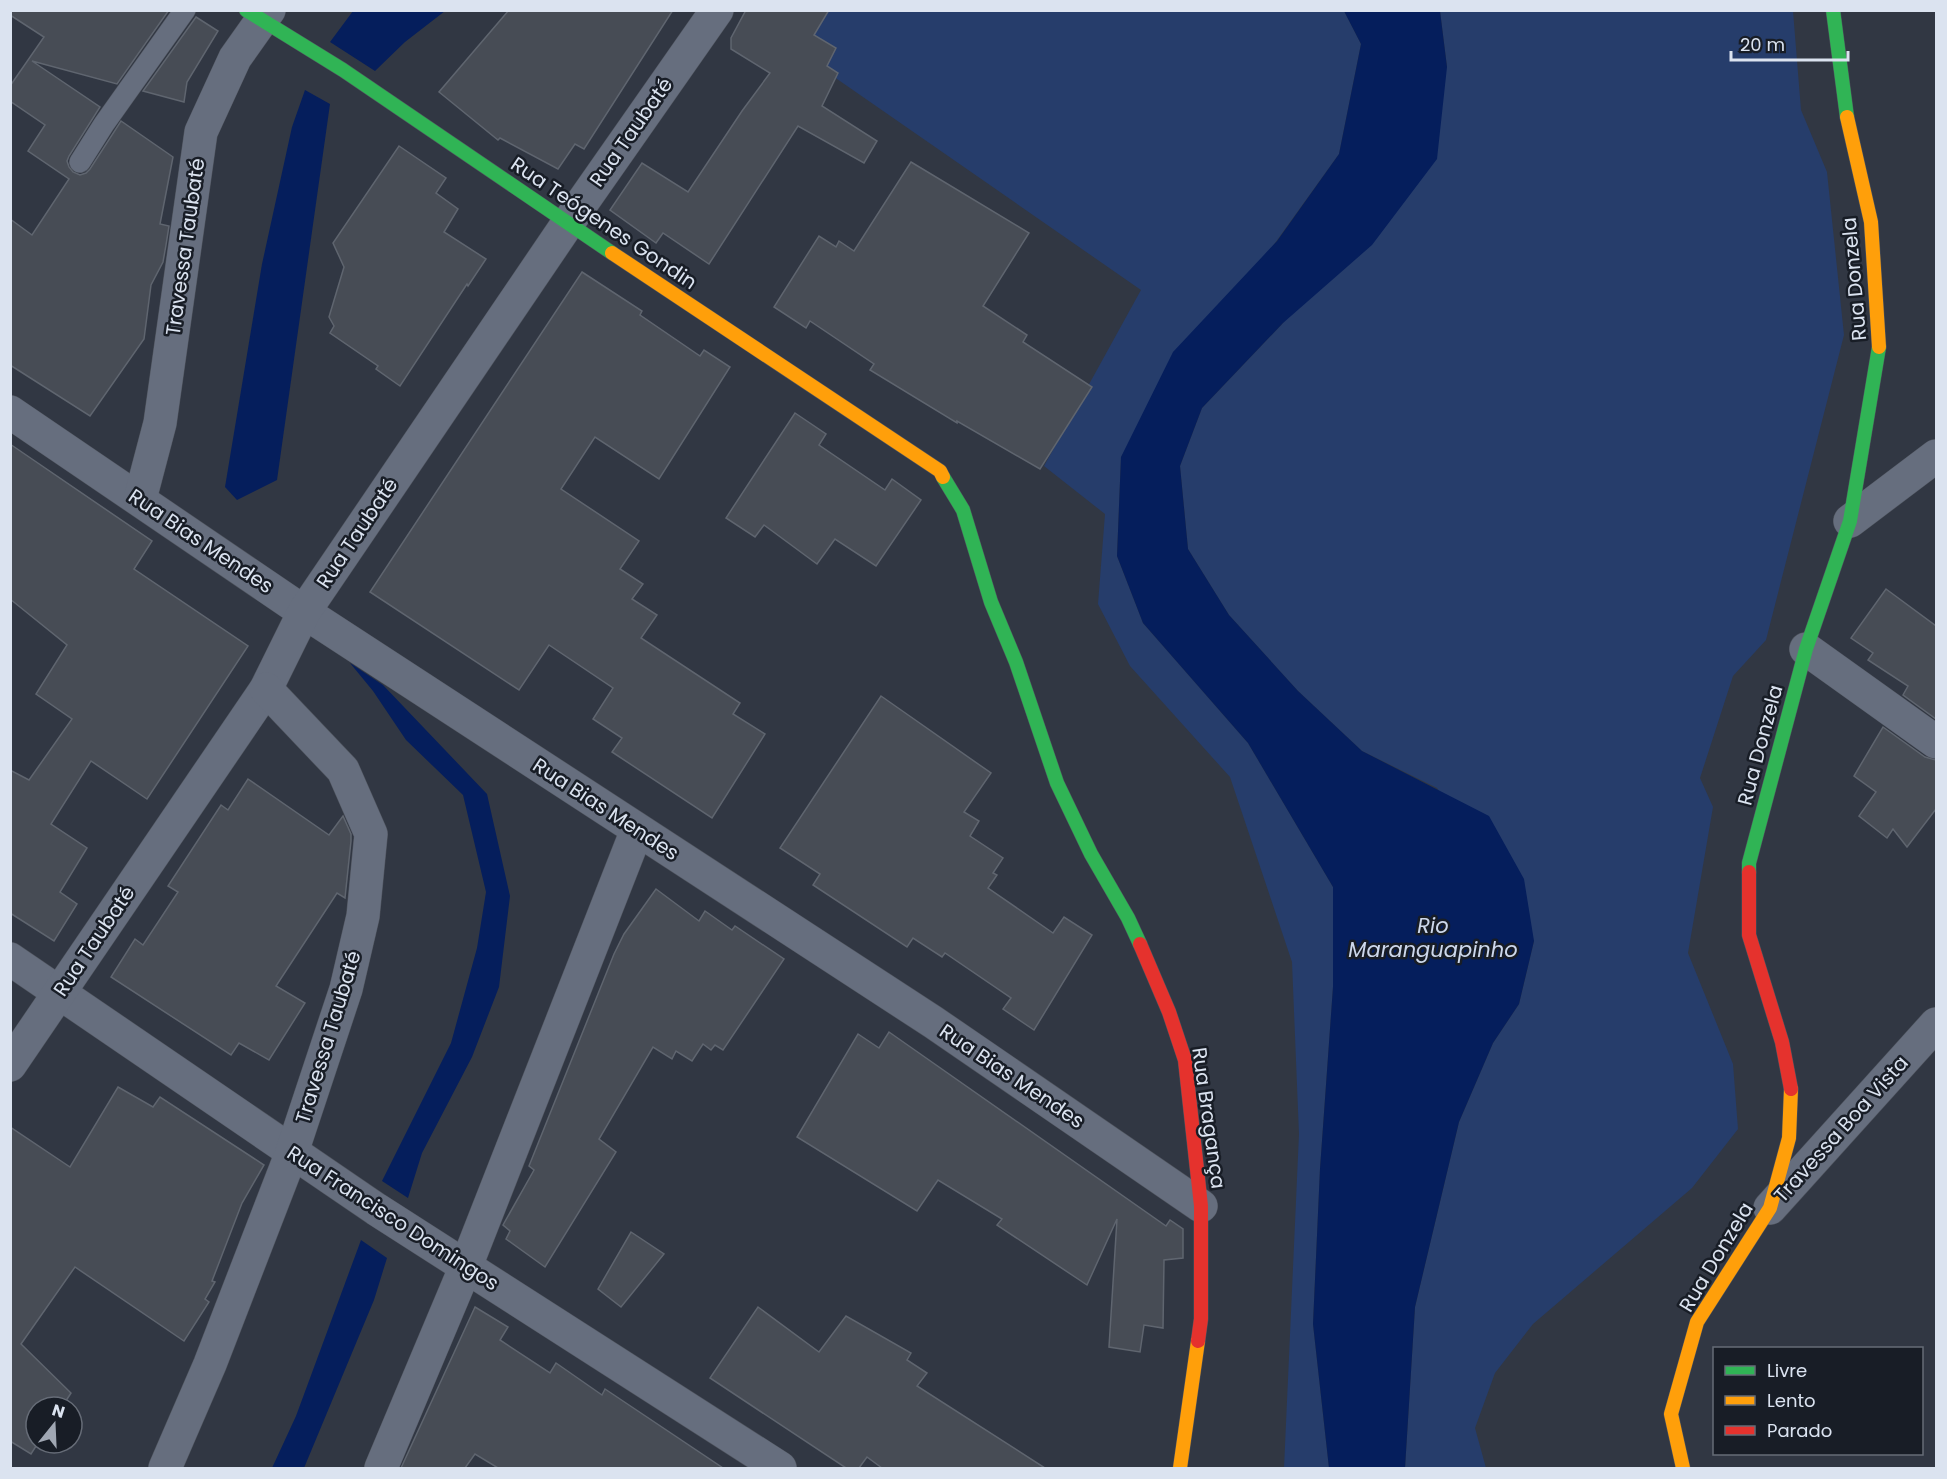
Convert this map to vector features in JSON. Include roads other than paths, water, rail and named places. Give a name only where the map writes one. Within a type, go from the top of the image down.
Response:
[{"type":"street","name":"Rua Taubaté","points":[[10,1065],[266,689],[304,612],[567,223],[717,10]]},
{"type":"street","name":"Rua Donzela","points":[[1683,1468],[1671,1414],[1697,1322],[1770,1208],[1790,1138],[1791,1085],[1782,1042],[1749,935],[1749,863],[1806,649],[1850,521],[1879,349],[1871,222],[1844,105],[1833,10]]},
{"type":"street","name":"Rua Teógenes Gondin","points":[[258,14],[940,471]]},
{"type":"street","name":"Travessa Taubaté","points":[[140,499],[160,423],[201,132],[258,14]]},
{"type":"street","name":"Rua Bias Mendes","points":[[10,412],[304,612],[933,1022],[1201,1206]]},
{"type":"street","points":[[1850,521],[1936,456]]},
{"type":"street","name":"Rua Bragança","points":[[940,471],[963,510],[991,602],[1016,662],[1057,783],[1091,854],[1128,918],[1168,1012],[1185,1060],[1201,1206],[1201,1319],[1180,1468]]},
{"type":"street","points":[[1806,649],[1936,742]]},
{"type":"street","name":"Travessa Taubaté","points":[[165,1468],[210,1364],[292,1152],[346,989],[363,916],[371,834],[343,770],[266,689]]},
{"type":"street","points":[[381,1468],[466,1266],[637,830]]},
{"type":"street","name":"Rua Francisco Domingos","points":[[10,959],[292,1152],[780,1468]]},
{"type":"street","name":"Travessa Boa Vista","points":[[1770,1208],[1936,1024]]},
{"type":"lane","points":[[80,162],[184,10]]},
{"type":"water","points":[[353,11],[445,11],[405,42],[375,71],[330,42]]},
{"type":"water","name":"Rio Maranguapinho","points":[[1344,11],[1440,11],[1447,67],[1437,159],[1372,245],[1283,323],[1202,408],[1180,466],[1188,549],[1229,615],[1298,691],[1362,751],[1489,816],[1524,879],[1534,941],[1519,1004],[1493,1043],[1459,1122],[1415,1307],[1405,1468],[1329,1468],[1313,1324],[1320,1169],[1333,987],[1333,887],[1248,743],[1143,623],[1117,556],[1121,457],[1173,352],[1277,241],[1339,154],[1361,44]]},
{"type":"water","points":[[305,90],[330,104],[277,480],[237,500],[225,487],[262,264],[292,127]]},
{"type":"water","points":[[350,663],[383,685],[487,794],[510,896],[499,987],[472,1057],[422,1153],[408,1198],[382,1181],[451,1043],[477,948],[486,892],[463,795],[406,740],[373,691]]},
{"type":"water","points":[[361,1240],[387,1258],[374,1300],[304,1468],[272,1468],[296,1416]]}]
